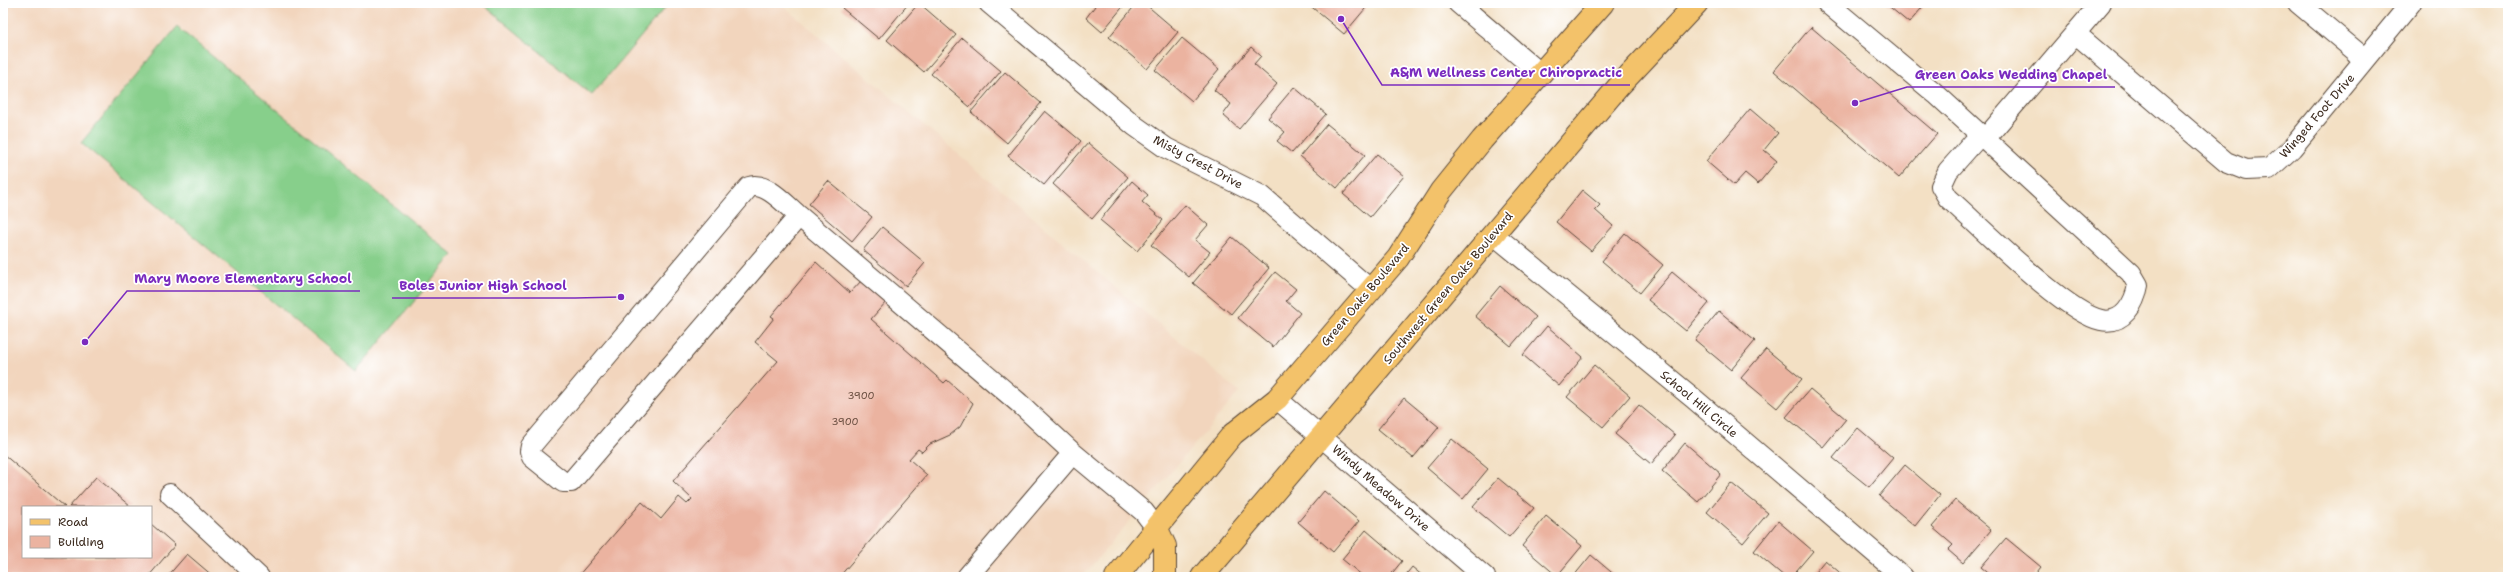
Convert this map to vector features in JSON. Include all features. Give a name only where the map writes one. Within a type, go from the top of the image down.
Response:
[{"type":"main road","name":"Green Oaks Boulevard","points":[[1116,577],[1157,529],[1171,508],[1233,434],[1276,399],[1371,290],[1398,258],[1441,191],[1540,73],[1603,3]]},
{"type":"main road","name":"Southwest Green Oaks Boulevard","points":[[1202,577],[1322,438],[1619,86],[1697,3]]},
{"type":"main road","points":[[1157,529],[1165,546],[1165,577]]},
{"type":"street","name":"Misty Crest Drive","points":[[989,3],[1135,126],[1166,148],[1262,196],[1371,290]]},
{"type":"street","points":[[1458,3],[1540,73]]},
{"type":"street","points":[[1827,3],[1936,94],[1982,137],[2131,274],[2138,285],[2136,296],[2122,316],[2112,320],[2101,320],[2072,306],[1948,198],[1941,186],[1948,171],[1982,137],[2076,33],[2101,3]]},
{"type":"street","points":[[2298,3],[2365,59]]},
{"type":"street","name":"Winged Foot Drive","points":[[2076,33],[2226,162],[2246,170],[2269,169],[2292,148],[2411,3]]},
{"type":"street","points":[[799,216],[572,482],[563,482],[532,457],[530,452],[531,446],[749,187],[756,184],[764,187],[799,216],[1019,404],[1144,512],[1157,529]]},
{"type":"street","name":"School Hill Circle","points":[[1493,234],[1693,398],[1903,577]]},
{"type":"street","name":"Windy Meadow Drive","points":[[1276,399],[1485,577]]},
{"type":"street","points":[[967,577],[1074,453]]},
{"type":"street","points":[[170,494],[259,577]]},
{"type":"shaded area","points":[[3,3],[780,3],[1239,392],[1082,577],[3,577]]},
{"type":"green space","points":[[481,3],[669,3],[592,95]]},
{"type":"green space","points":[[177,27],[453,255],[356,371],[81,143]]},
{"type":"building","points":[[846,3],[909,3],[879,39],[842,8]]},
{"type":"building","points":[[919,3],[956,35],[924,72],[887,40]]},
{"type":"building","points":[[1091,3],[1126,3],[1102,32],[1086,18],[1095,6]]},
{"type":"building","points":[[1137,3],[1144,3],[1178,32],[1147,69],[1109,37]]},
{"type":"building","points":[[1307,3],[1370,3],[1344,34]]},
{"type":"building","points":[[1885,3],[1926,3],[1909,23]]},
{"type":"building","points":[[1811,27],[1937,134],[1899,178],[1774,71]]},
{"type":"building","points":[[962,38],[1001,71],[970,107],[931,74]]},
{"type":"building","points":[[1182,38],[1219,69],[1192,101],[1155,70]]},
{"type":"building","points":[[1251,47],[1261,56],[1254,64],[1277,84],[1239,129],[1223,115],[1231,104],[1214,90]]},
{"type":"building","points":[[1005,72],[1041,103],[1007,143],[971,112]]},
{"type":"building","points":[[1294,87],[1326,114],[1292,153],[1277,141],[1285,132],[1268,118]]},
{"type":"building","points":[[1750,109],[1778,133],[1764,150],[1777,161],[1758,184],[1745,173],[1734,185],[1706,161]]},
{"type":"building","points":[[1045,111],[1081,141],[1044,185],[1008,156]]},
{"type":"building","points":[[1327,124],[1365,155],[1337,188],[1300,156]]},
{"type":"building","points":[[1088,143],[1128,177],[1092,219],[1053,184]]},
{"type":"building","points":[[1377,154],[1404,176],[1370,217],[1343,194]]},
{"type":"building","points":[[828,181],[872,217],[852,241],[809,204]]},
{"type":"building","points":[[1132,181],[1148,195],[1142,202],[1163,220],[1137,251],[1100,220]]},
{"type":"building","points":[[1582,190],[1600,205],[1595,210],[1613,226],[1591,251],[1556,222]]},
{"type":"building","points":[[1185,205],[1208,225],[1195,240],[1210,252],[1189,277],[1151,245]]},
{"type":"building","points":[[882,227],[925,263],[906,286],[863,250]]},
{"type":"building","points":[[1625,233],[1663,265],[1640,293],[1602,261]]},
{"type":"building","points":[[1232,237],[1269,268],[1231,314],[1193,283]]},
{"type":"building","points":[[816,262],[850,293],[862,280],[886,302],[871,319],[944,383],[947,380],[973,403],[960,427],[950,435],[930,444],[922,452],[918,449],[909,459],[927,475],[839,577],[577,577],[642,502],[661,519],[679,497],[687,504],[692,499],[673,481],[778,361],[755,342],[774,318],[771,316]]},
{"type":"building","points":[[1275,272],[1296,289],[1286,301],[1300,313],[1273,347],[1238,318]]},
{"type":"building","points":[[1672,272],[1709,303],[1686,331],[1648,300]]},
{"type":"building","points":[[1500,286],[1536,317],[1511,346],[1475,316]]},
{"type":"building","points":[[1719,311],[1755,341],[1731,370],[1695,340]]},
{"type":"building","points":[[1547,326],[1583,357],[1559,386],[1523,355]]},
{"type":"building","points":[[1766,349],[1802,379],[1777,408],[1741,378]]},
{"type":"building","points":[[1594,365],[1630,396],[1603,427],[1567,397]]},
{"type":"building","points":[[1810,389],[1846,419],[1823,447],[1786,417]]},
{"type":"building","points":[[1404,398],[1439,427],[1413,458],[1378,429]]},
{"type":"building","points":[[1639,405],[1675,435],[1651,464],[1615,434]]},
{"type":"building","points":[[1858,428],[1893,458],[1869,487],[1833,458]]},
{"type":"building","points":[[1452,439],[1488,469],[1463,499],[1427,468]]},
{"type":"building","points":[[1685,443],[1721,474],[1698,502],[1662,471]]},
{"type":"building","points":[[3,454],[64,506],[22,506],[22,558],[152,558],[152,525],[175,545],[148,577],[3,577]]},
{"type":"building","points":[[1905,465],[1940,495],[1915,526],[1879,496]]},
{"type":"building","points":[[96,477],[130,506],[70,506]]},
{"type":"building","points":[[1498,478],[1534,508],[1509,537],[1473,507]]},
{"type":"building","points":[[1731,483],[1768,513],[1743,543],[1707,512]]},
{"type":"building","points":[[1324,491],[1359,521],[1333,552],[1298,522]]},
{"type":"building","points":[[1955,500],[1991,530],[1963,563],[1948,550],[1953,545],[1932,527]]},
{"type":"building","points":[[1546,516],[1582,546],[1557,576],[1522,546]]},
{"type":"building","points":[[1778,521],[1813,551],[1791,577],[1785,577],[1754,551]]},
{"type":"building","points":[[1366,530],[1402,561],[1389,577],[1364,577],[1342,559]]},
{"type":"building","points":[[2006,538],[2041,567],[2033,577],[1993,577],[1981,567]]},
{"type":"building","points":[[187,554],[214,577],[167,577]]},
{"type":"building","points":[[1591,555],[1617,577],[1573,577]]},
{"type":"building","points":[[1825,560],[1845,577],[1811,577]]},
{"type":"building","points":[[1412,567],[1424,577],[1404,577]]},
{"type":"place","name":"A&M Wellness Center Chiropractic","points":[[1341,19]]},
{"type":"place","name":"Green Oaks Wedding Chapel","points":[[1855,103]]},
{"type":"place","name":"Boles Junior High School","points":[[621,297]]},
{"type":"place","name":"Mary Moore Elementary School","points":[[85,342]]}]
